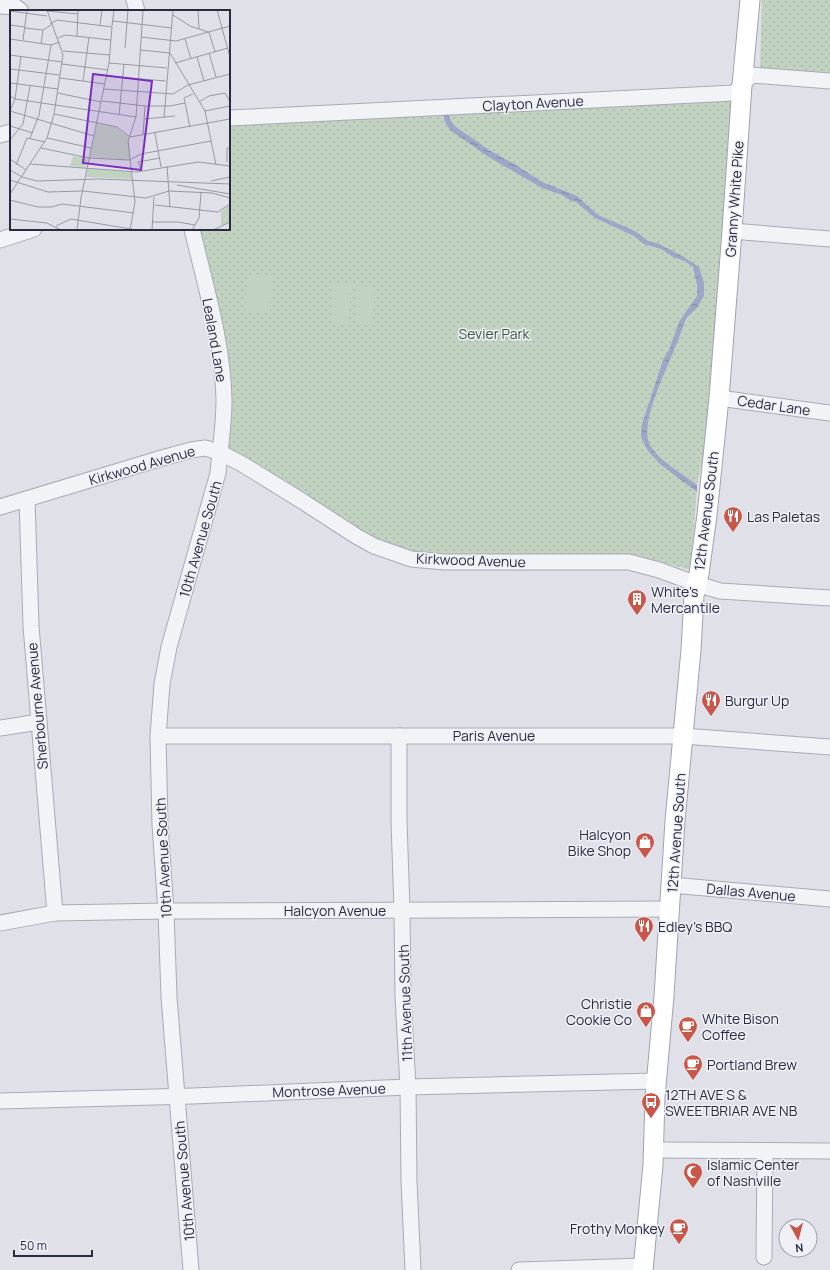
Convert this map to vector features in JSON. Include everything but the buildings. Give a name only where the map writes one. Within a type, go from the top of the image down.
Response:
[{"type":"main road","name":"Granny White Pike","points":[[719,398],[742,85],[750,0]]},
{"type":"main road","name":"12th Avenue South","points":[[644,1268],[654,1150],[657,1081],[675,821],[694,596],[708,516],[719,398]]},
{"type":"street","points":[[134,0],[137,10]]},
{"type":"street","points":[[0,6],[16,8],[19,10]]},
{"type":"street","name":"Clayton Avenue","points":[[230,118],[734,93],[752,75],[830,81]]},
{"type":"street","points":[[0,135],[10,132]]},
{"type":"street","points":[[0,240],[31,230]]},
{"type":"street","name":"Lealand Lane","points":[[192,230],[220,352],[224,399],[219,452]]},
{"type":"street","points":[[732,231],[830,238]]},
{"type":"street","name":"Cedar Lane","points":[[719,398],[830,412]]},
{"type":"street","name":"Kirkwood Avenue","points":[[0,507],[162,458],[191,450],[205,448],[219,452],[302,501],[356,536],[374,546],[397,555],[422,560],[445,562],[629,562],[659,570],[720,591],[830,598]]},
{"type":"street","name":"10th Avenue South","points":[[191,1270],[169,997],[166,911],[160,825],[158,736],[162,684],[169,647],[218,473],[219,452]]},
{"type":"street","name":"Sherbourne Avenue","points":[[27,499],[31,626],[55,913]]},
{"type":"street","points":[[0,728],[39,722]]},
{"type":"street","name":"Paris Avenue","points":[[158,736],[683,736],[830,747]]},
{"type":"street","name":"11th Avenue South","points":[[399,736],[399,821],[403,997],[408,1087],[409,1181],[413,1270]]},
{"type":"street","name":"Dallas Avenue","points":[[671,885],[830,899]]},
{"type":"street","name":"Halcyon Avenue","points":[[0,923],[55,913],[166,911],[670,909]]},
{"type":"street","name":"Montrose Avenue","points":[[0,1101],[408,1087],[657,1081]]},
{"type":"street","points":[[654,1150],[830,1151]]},
{"type":"street","points":[[764,1257],[765,1151]]},
{"type":"street","points":[[519,1270],[644,1268]]},
{"type":"green space","points":[[762,0],[830,0],[830,75],[760,69]]},
{"type":"green space","name":"Sevier Park","points":[[735,97],[712,414],[697,485],[691,570],[641,557],[430,557],[384,545],[289,488],[227,447],[196,230],[230,230],[230,122]]},
{"type":"green space","points":[[247,274],[272,275],[270,312],[246,311]]},
{"type":"green space","points":[[333,285],[351,285],[349,323],[331,322]]},
{"type":"green space","points":[[357,286],[375,287],[373,324],[355,323]]},
{"type":"water","points":[[443,113],[448,113],[451,121],[456,127],[489,150],[542,182],[577,196],[598,215],[635,231],[648,241],[659,244],[699,267],[704,283],[704,296],[696,309],[687,317],[685,321],[654,400],[650,413],[647,436],[654,451],[665,462],[697,485],[697,492],[660,464],[648,451],[641,437],[642,424],[663,360],[669,350],[679,322],[697,296],[697,285],[693,267],[685,261],[673,257],[661,249],[644,244],[634,236],[595,218],[576,202],[542,188],[487,156],[450,130],[445,122]]},
{"type":"place","name":"Las Paletas","points":[[733,533]]},
{"type":"place","name":"White's Mercantile","points":[[637,616]]},
{"type":"place","name":"Burgur Up","points":[[711,717]]},
{"type":"place","name":"Halcyon Bike Shop","points":[[645,859]]},
{"type":"place","name":"Edley's BBQ","points":[[644,943]]},
{"type":"place","name":"Christie Cookie Co","points":[[646,1028]]},
{"type":"place","name":"White Bison Coffee","points":[[688,1043]]},
{"type":"place","name":"Portland Brew","points":[[693,1081]]},
{"type":"place","name":"12TH AVE S & SWEETBRIAR AVE NB","points":[[651,1119]]},
{"type":"place","name":"Islamic Center of Nashville","points":[[693,1189]]},
{"type":"place","name":"Frothy Monkey","points":[[679,1245]]}]
